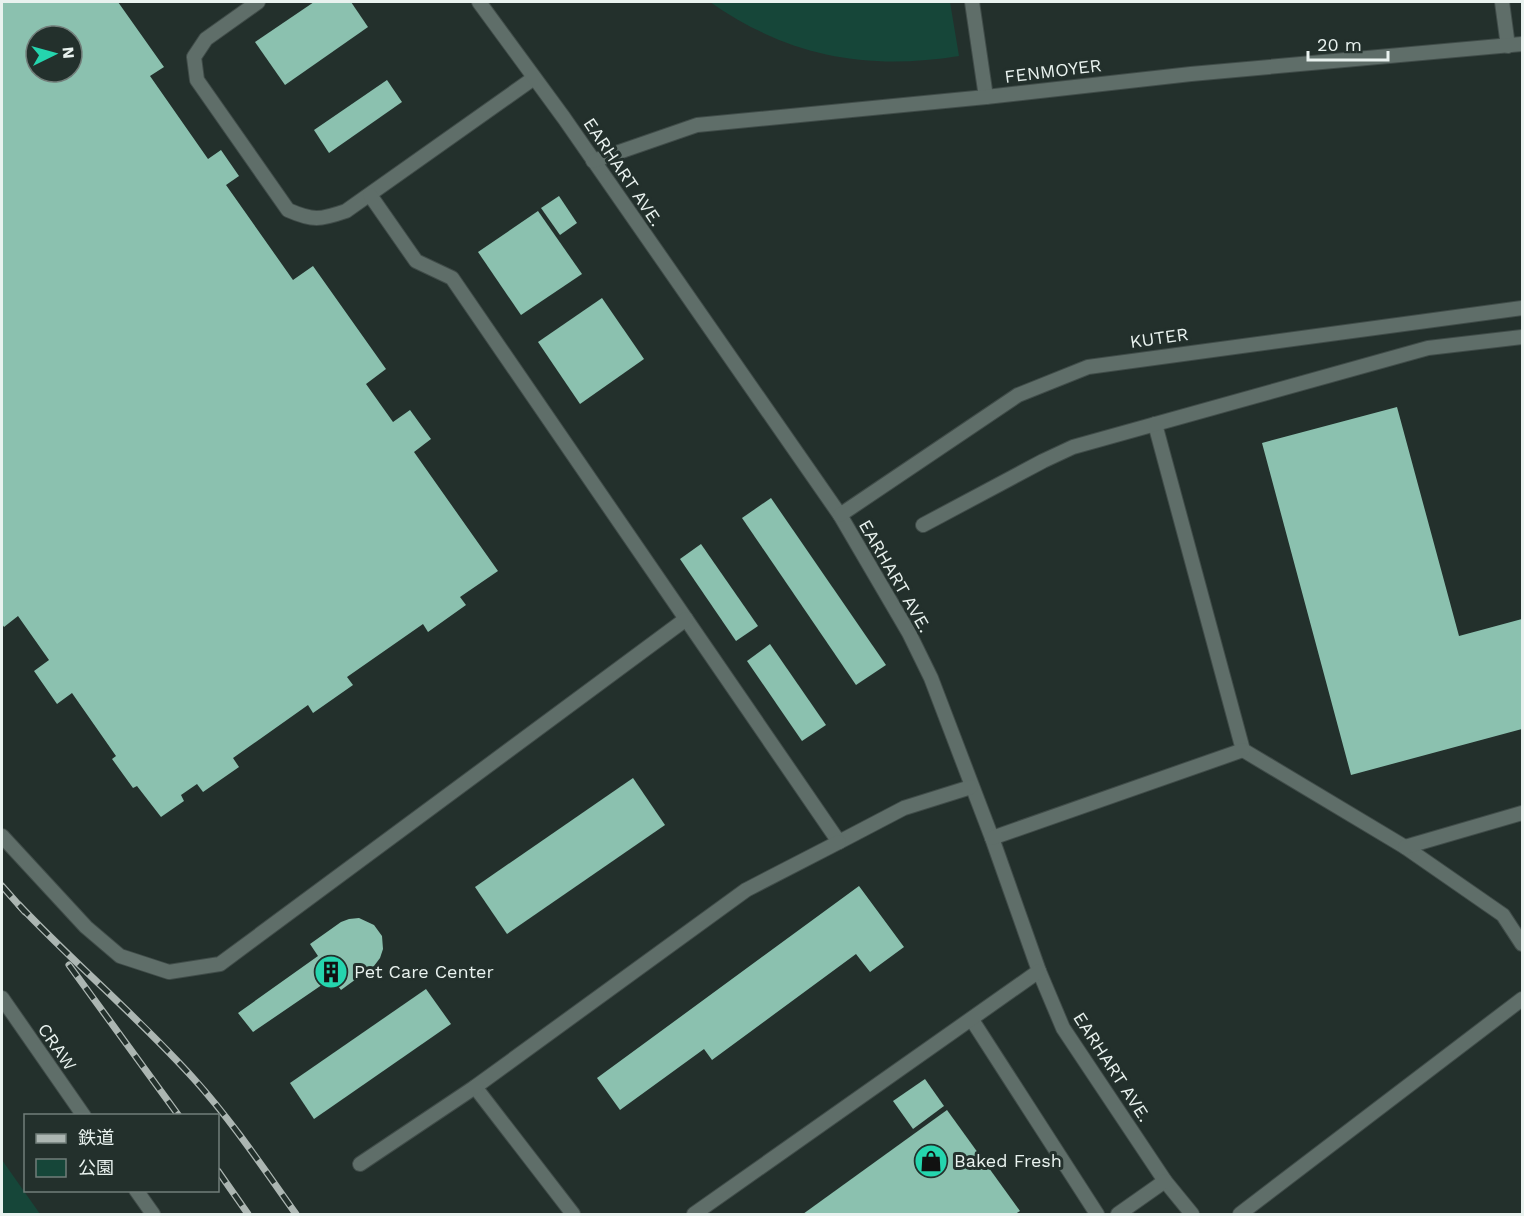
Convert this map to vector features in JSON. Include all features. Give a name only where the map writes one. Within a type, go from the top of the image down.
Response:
[{"type":"lane","points":[[258,2],[206,39],[194,57],[197,80],[288,210],[304,217],[322,219],[346,212],[534,78]]},
{"type":"lane","name":"EARHART AVE.","points":[[479,2],[840,515],[909,633],[931,678],[992,838],[1039,971],[1063,1028],[1165,1181],[1192,1215]]},
{"type":"lane","points":[[972,2],[986,97]]},
{"type":"lane","points":[[1502,2],[1508,46]]},
{"type":"lane","name":"FENMOYER","points":[[593,161],[697,125],[986,97],[1191,74],[1522,44]]},
{"type":"lane","points":[[370,195],[417,261],[452,278],[839,842]]},
{"type":"lane","name":"KUTER","points":[[840,515],[1018,395],[1088,367],[1522,308]]},
{"type":"lane","points":[[924,525],[1043,460],[1073,447],[1428,348],[1522,337]]},
{"type":"lane","points":[[1155,424],[1243,750],[1405,847],[1503,915],[1522,944]]},
{"type":"lane","points":[[2,836],[86,927],[120,956],[169,972],[220,964],[686,619]]},
{"type":"lane","points":[[992,838],[1243,750]]},
{"type":"lane","points":[[360,1164],[475,1087],[746,891],[904,808],[971,787]]},
{"type":"lane","points":[[1405,847],[1522,813]]},
{"type":"lane","points":[[694,1215],[1039,971]]},
{"type":"lane","name":"CRAW","points":[[2,998],[83,1114]]},
{"type":"lane","points":[[1240,1215],[1522,999]]},
{"type":"lane","points":[[972,1020],[1097,1215]]},
{"type":"lane","points":[[475,1087],[573,1215]]},
{"type":"lane","points":[[1118,1215],[1165,1181]]},
{"type":"lane","points":[[137,1192],[153,1215]]},
{"type":"green space","points":[[710,2],[950,2],[959,56],[892,61],[860,60],[828,55],[798,47],[768,35]]},
{"type":"green space","points":[[2,1160],[40,1214],[2,1214]]},
{"type":"building","points":[[2,2],[118,2],[164,67],[150,76],[208,159],[221,150],[239,176],[226,185],[293,280],[313,266],[386,369],[366,384],[393,422],[410,410],[431,439],[414,452],[498,571],[460,597],[466,605],[428,632],[423,624],[347,677],[353,685],[313,713],[308,705],[233,758],[239,767],[203,792],[197,784],[181,795],[184,801],[161,817],[137,786],[133,788],[112,759],[116,756],[72,693],[57,704],[34,671],[49,660],[18,616],[4,627],[2,624]]},
{"type":"building","points":[[314,2],[351,2],[368,27],[285,85],[255,42]]},
{"type":"building","points":[[387,80],[402,102],[329,153],[314,130]]},
{"type":"building","points":[[559,196],[577,223],[560,235],[541,208]]},
{"type":"building","points":[[538,211],[582,274],[521,315],[478,252]]},
{"type":"building","points":[[602,298],[644,359],[580,404],[538,342]]},
{"type":"building","points":[[1397,407],[1459,636],[1522,619],[1522,729],[1351,775],[1262,443]]},
{"type":"building","points":[[771,498],[886,665],[856,685],[742,518]]},
{"type":"building","points":[[701,544],[758,626],[736,641],[680,559]]},
{"type":"building","points":[[770,644],[826,725],[802,741],[747,661]]},
{"type":"building","points":[[633,778],[665,825],[507,934],[475,887]]},
{"type":"building","points":[[859,886],[904,947],[870,972],[856,954],[712,1060],[704,1049],[620,1110],[597,1078]]},
{"type":"building","name":"Pet Care Center","points":[[359,918],[374,925],[382,936],[383,949],[374,966],[341,990],[332,978],[253,1032],[238,1013],[318,956],[310,944],[341,922]]},
{"type":"building","points":[[426,989],[451,1024],[314,1119],[290,1083]]},
{"type":"building","points":[[925,1079],[944,1106],[913,1129],[893,1101]]},
{"type":"building","name":"Baked Fresh","points":[[947,1110],[1020,1211],[1015,1214],[803,1214]]},
{"type":"railway","points":[[2,886],[25,912]]},
{"type":"railway","points":[[19,905],[194,1079],[235,1128],[296,1214]]},
{"type":"railway","points":[[69,965],[178,1114]]},
{"type":"railway","points":[[219,1172],[248,1214]]},
{"type":"place","name":"Pet Care Center","points":[[331,972]]},
{"type":"place","name":"Baked Fresh","points":[[931,1161]]}]
